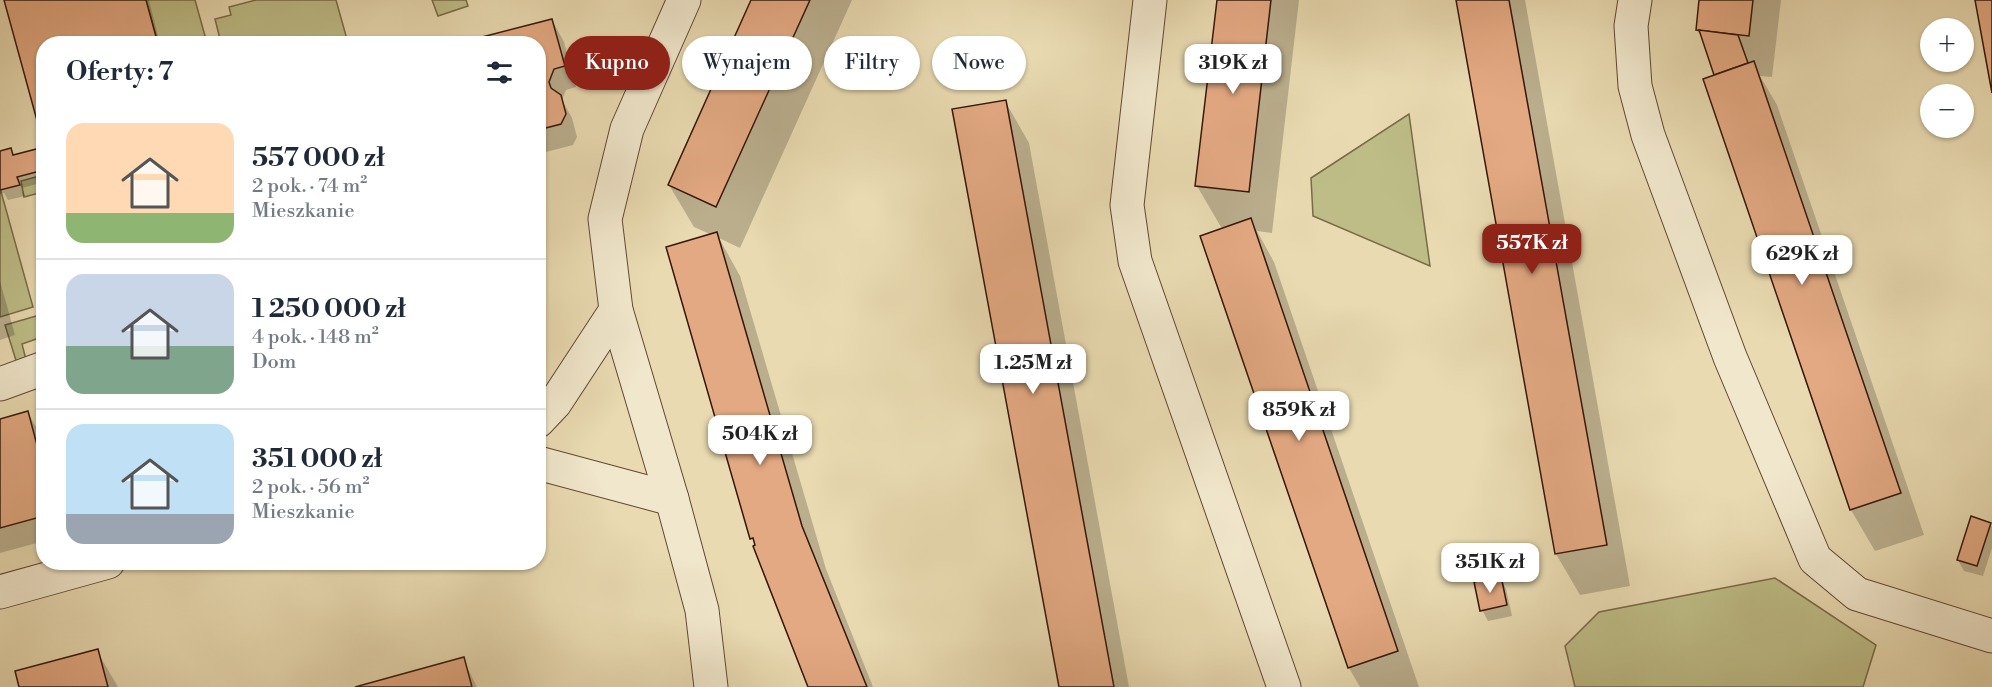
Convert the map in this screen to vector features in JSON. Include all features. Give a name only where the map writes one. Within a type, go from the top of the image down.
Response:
[{"type":"street","points":[[684,0],[627,129],[605,219],[616,310],[672,498],[702,610],[711,687]]},
{"type":"street","points":[[1150,0],[1127,205],[1135,261],[1284,687]]},
{"type":"street","points":[[1635,0],[1631,26],[1635,87],[1648,135],[1730,357],[1815,559],[1857,594],[1992,636]]},
{"type":"street","points":[[546,413],[555,403],[616,310]]},
{"type":"street","points":[[0,384],[36,371]]},
{"type":"street","points":[[546,465],[672,498]]},
{"type":"street","points":[[0,592],[79,570]]},
{"type":"shaded area","points":[[146,0],[195,0],[205,36],[156,36]]},
{"type":"shaded area","points":[[256,0],[336,0],[346,36],[219,36],[215,19],[231,15],[229,7]]},
{"type":"shaded area","points":[[432,0],[466,0],[468,6],[438,16]]},
{"type":"shaded area","points":[[1409,114],[1430,266],[1313,216],[1311,178]]},
{"type":"shaded area","points":[[36,177],[36,194],[24,197],[21,181]]},
{"type":"shaded area","points":[[0,188],[33,307],[0,317]]},
{"type":"shaded area","points":[[36,316],[36,339],[22,344],[28,368],[18,367],[5,325]]},
{"type":"shaded area","points":[[1775,578],[1876,645],[1863,687],[1575,687],[1565,646],[1599,612]]},
{"type":"building","points":[[4,0],[146,0],[156,36],[36,36],[36,117]]},
{"type":"building","points":[[751,0],[810,0],[794,36],[735,36]]},
{"type":"building","points":[[1217,0],[1271,0],[1249,192],[1195,186]]},
{"type":"building","points":[[1456,0],[1509,0],[1607,545],[1555,554]]},
{"type":"building","points":[[1699,0],[1753,0],[1749,36],[1696,30]]},
{"type":"building","points":[[1975,0],[1992,0],[1992,93]]},
{"type":"building","points":[[552,19],[564,66],[554,69],[549,82],[551,88],[561,95],[566,114],[561,124],[546,128],[546,36],[486,36]]},
{"type":"building","points":[[1699,30],[1738,35],[1748,63],[1714,75]]},
{"type":"building","points":[[1754,61],[1901,493],[1850,510],[1703,79]]},
{"type":"building","points":[[711,90],[769,90],[716,207],[668,185]]},
{"type":"building","points":[[1006,100],[1114,687],[1059,687],[952,109]]},
{"type":"building","points":[[11,148],[13,155],[36,149],[36,172],[17,177],[20,185],[0,190],[0,151]]},
{"type":"building","points":[[1251,218],[1398,651],[1348,668],[1200,236]]},
{"type":"building","points":[[717,232],[802,526],[867,687],[808,687],[753,546],[755,545],[753,538],[750,539],[666,247]]},
{"type":"building","points":[[28,411],[36,441],[36,518],[0,528],[0,419]]},
{"type":"building","points":[[1971,516],[1991,523],[1977,566],[1957,560]]},
{"type":"building","points":[[1501,576],[1507,605],[1480,611],[1474,582]]},
{"type":"building","points":[[98,649],[108,687],[19,687],[15,671]]},
{"type":"building","points":[[464,657],[472,687],[355,687]]}]
